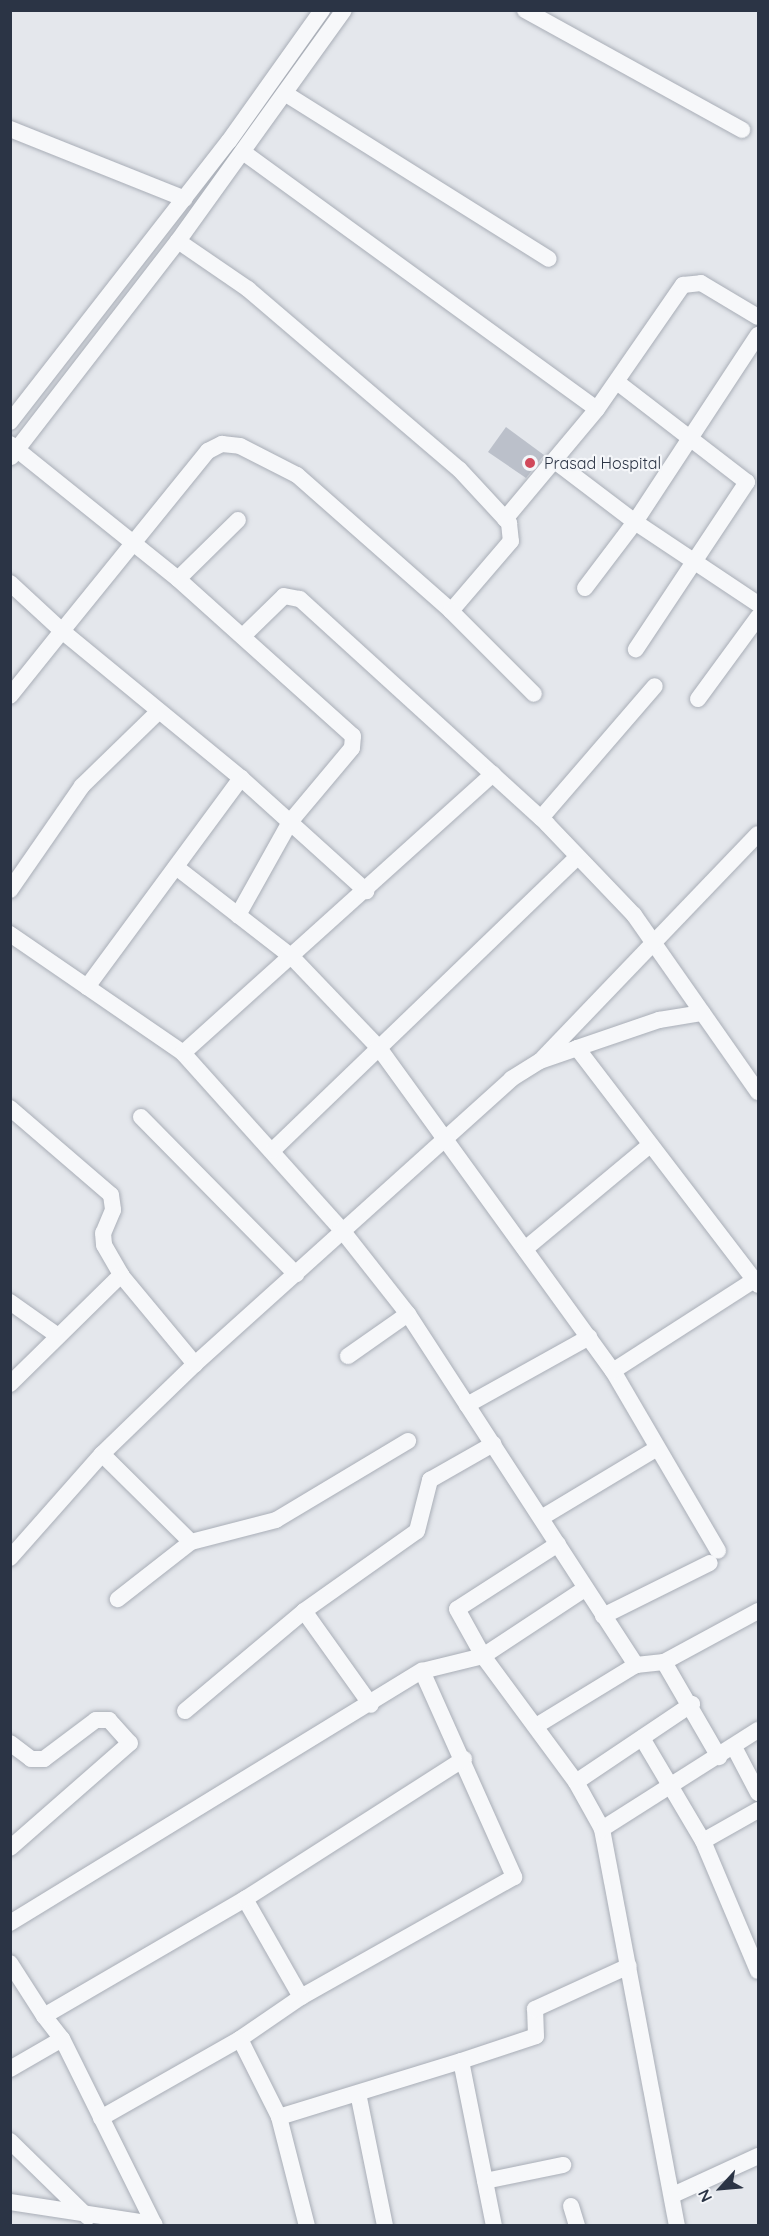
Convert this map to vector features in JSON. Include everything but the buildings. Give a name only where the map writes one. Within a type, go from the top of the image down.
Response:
[{"type":"street","points":[[10,422],[185,199],[322,10]]},
{"type":"street","points":[[238,915],[290,822],[352,748],[353,736],[178,579],[13,450],[178,241],[286,94],[344,10]]},
{"type":"street","points":[[525,10],[742,130]]},
{"type":"street","points":[[286,94],[549,259]]},
{"type":"street","points":[[10,129],[185,199]]},
{"type":"street","points":[[243,152],[597,409]]},
{"type":"street","points":[[178,241],[248,289],[459,469],[512,527],[511,541],[451,611]]},
{"type":"street","points":[[505,519],[556,462],[597,409],[679,289],[688,282],[701,283],[759,317]]},
{"type":"street","points":[[585,588],[635,522],[759,335]]},
{"type":"street","points":[[617,382],[692,436],[747,482],[697,561],[636,649]]},
{"type":"street","points":[[10,696],[200,458],[222,444],[240,446],[297,475],[451,611],[534,694]]},
{"type":"street","points":[[556,462],[635,522],[759,604]]},
{"type":"street","points":[[178,579],[238,519]]},
{"type":"street","points":[[10,584],[158,712],[242,778],[366,891]]},
{"type":"street","points":[[243,636],[279,599],[295,596],[541,818],[578,857],[657,943],[702,1013],[759,1092]]},
{"type":"street","points":[[698,699],[759,617]]},
{"type":"street","points":[[541,818],[655,686]]},
{"type":"street","points":[[10,890],[82,786],[158,712]]},
{"type":"street","points":[[183,1053],[366,891],[493,774]]},
{"type":"street","points":[[87,987],[242,778]]},
{"type":"street","points":[[10,1558],[16,1540],[195,1364],[296,1274],[341,1229],[445,1135],[540,1061],[657,943],[759,834]]},
{"type":"street","points":[[273,1150],[578,857]]},
{"type":"street","points":[[176,867],[292,957],[379,1048],[445,1135],[613,1371],[656,1449],[665,1456],[714,1557],[603,1616]]},
{"type":"street","points":[[10,934],[183,1053],[273,1150],[341,1229],[408,1314],[636,1665]]},
{"type":"street","points":[[540,1061],[659,1020],[702,1013]]},
{"type":"street","points":[[577,1048],[757,1283],[613,1371]]},
{"type":"street","points":[[10,1108],[111,1195],[113,1210],[103,1233],[104,1245],[121,1275],[195,1364]]},
{"type":"street","points":[[141,1117],[296,1274]]},
{"type":"street","points":[[525,1249],[650,1145]]},
{"type":"street","points":[[10,1384],[121,1275]]},
{"type":"street","points":[[10,1302],[58,1336]]},
{"type":"street","points":[[348,1356],[408,1314]]},
{"type":"street","points":[[467,1405],[589,1337]]},
{"type":"street","points":[[118,1599],[191,1542],[276,1520],[408,1441]]},
{"type":"street","points":[[185,1710],[304,1611],[417,1531],[430,1480],[493,1444]]},
{"type":"street","points":[[541,1518],[656,1449]]},
{"type":"street","points":[[102,1454],[191,1542]]},
{"type":"street","points":[[558,1544],[457,1610],[483,1656],[576,1782],[602,1829],[673,2195],[677,2226]]},
{"type":"street","points":[[10,1923],[371,1705],[422,1671],[483,1656],[586,1588]]},
{"type":"street","points":[[304,1611],[371,1705]]},
{"type":"street","points":[[536,1726],[636,1665],[664,1662],[759,1611]]},
{"type":"street","points":[[664,1662],[692,1704],[719,1756]]},
{"type":"street","points":[[101,2118],[240,2039],[301,1997],[514,1877],[464,1759],[422,1671]]},
{"type":"street","points":[[576,1782],[692,1704]]},
{"type":"street","points":[[10,1743],[31,1759],[44,1759],[96,1720],[109,1720],[130,1743],[10,1848]]},
{"type":"street","points":[[602,1829],[759,1730]]},
{"type":"street","points":[[642,1738],[703,1840],[759,1971]]},
{"type":"street","points":[[734,1747],[759,1793]]},
{"type":"street","points":[[44,2016],[246,1899],[464,1759]]},
{"type":"street","points":[[703,1840],[759,1810]]},
{"type":"street","points":[[246,1899],[301,1997]]},
{"type":"street","points":[[10,1963],[44,2016],[62,2039],[155,2225]]},
{"type":"street","points":[[279,2117],[536,2036],[535,2009],[629,1966]]},
{"type":"street","points":[[10,2069],[62,2039]]},
{"type":"street","points":[[240,2039],[279,2117],[307,2226]]},
{"type":"street","points":[[461,2061],[494,2226]]},
{"type":"street","points":[[358,2093],[385,2226]]},
{"type":"street","points":[[10,2141],[88,2217]]},
{"type":"street","points":[[673,2195],[759,2156]]},
{"type":"street","points":[[485,2181],[562,2165]]},
{"type":"street","points":[[10,2202],[88,2217],[155,2225]]},
{"type":"street","points":[[571,2206],[577,2226]]},
{"type":"place","name":"Prasad Hospital","points":[[530,463]]}]
